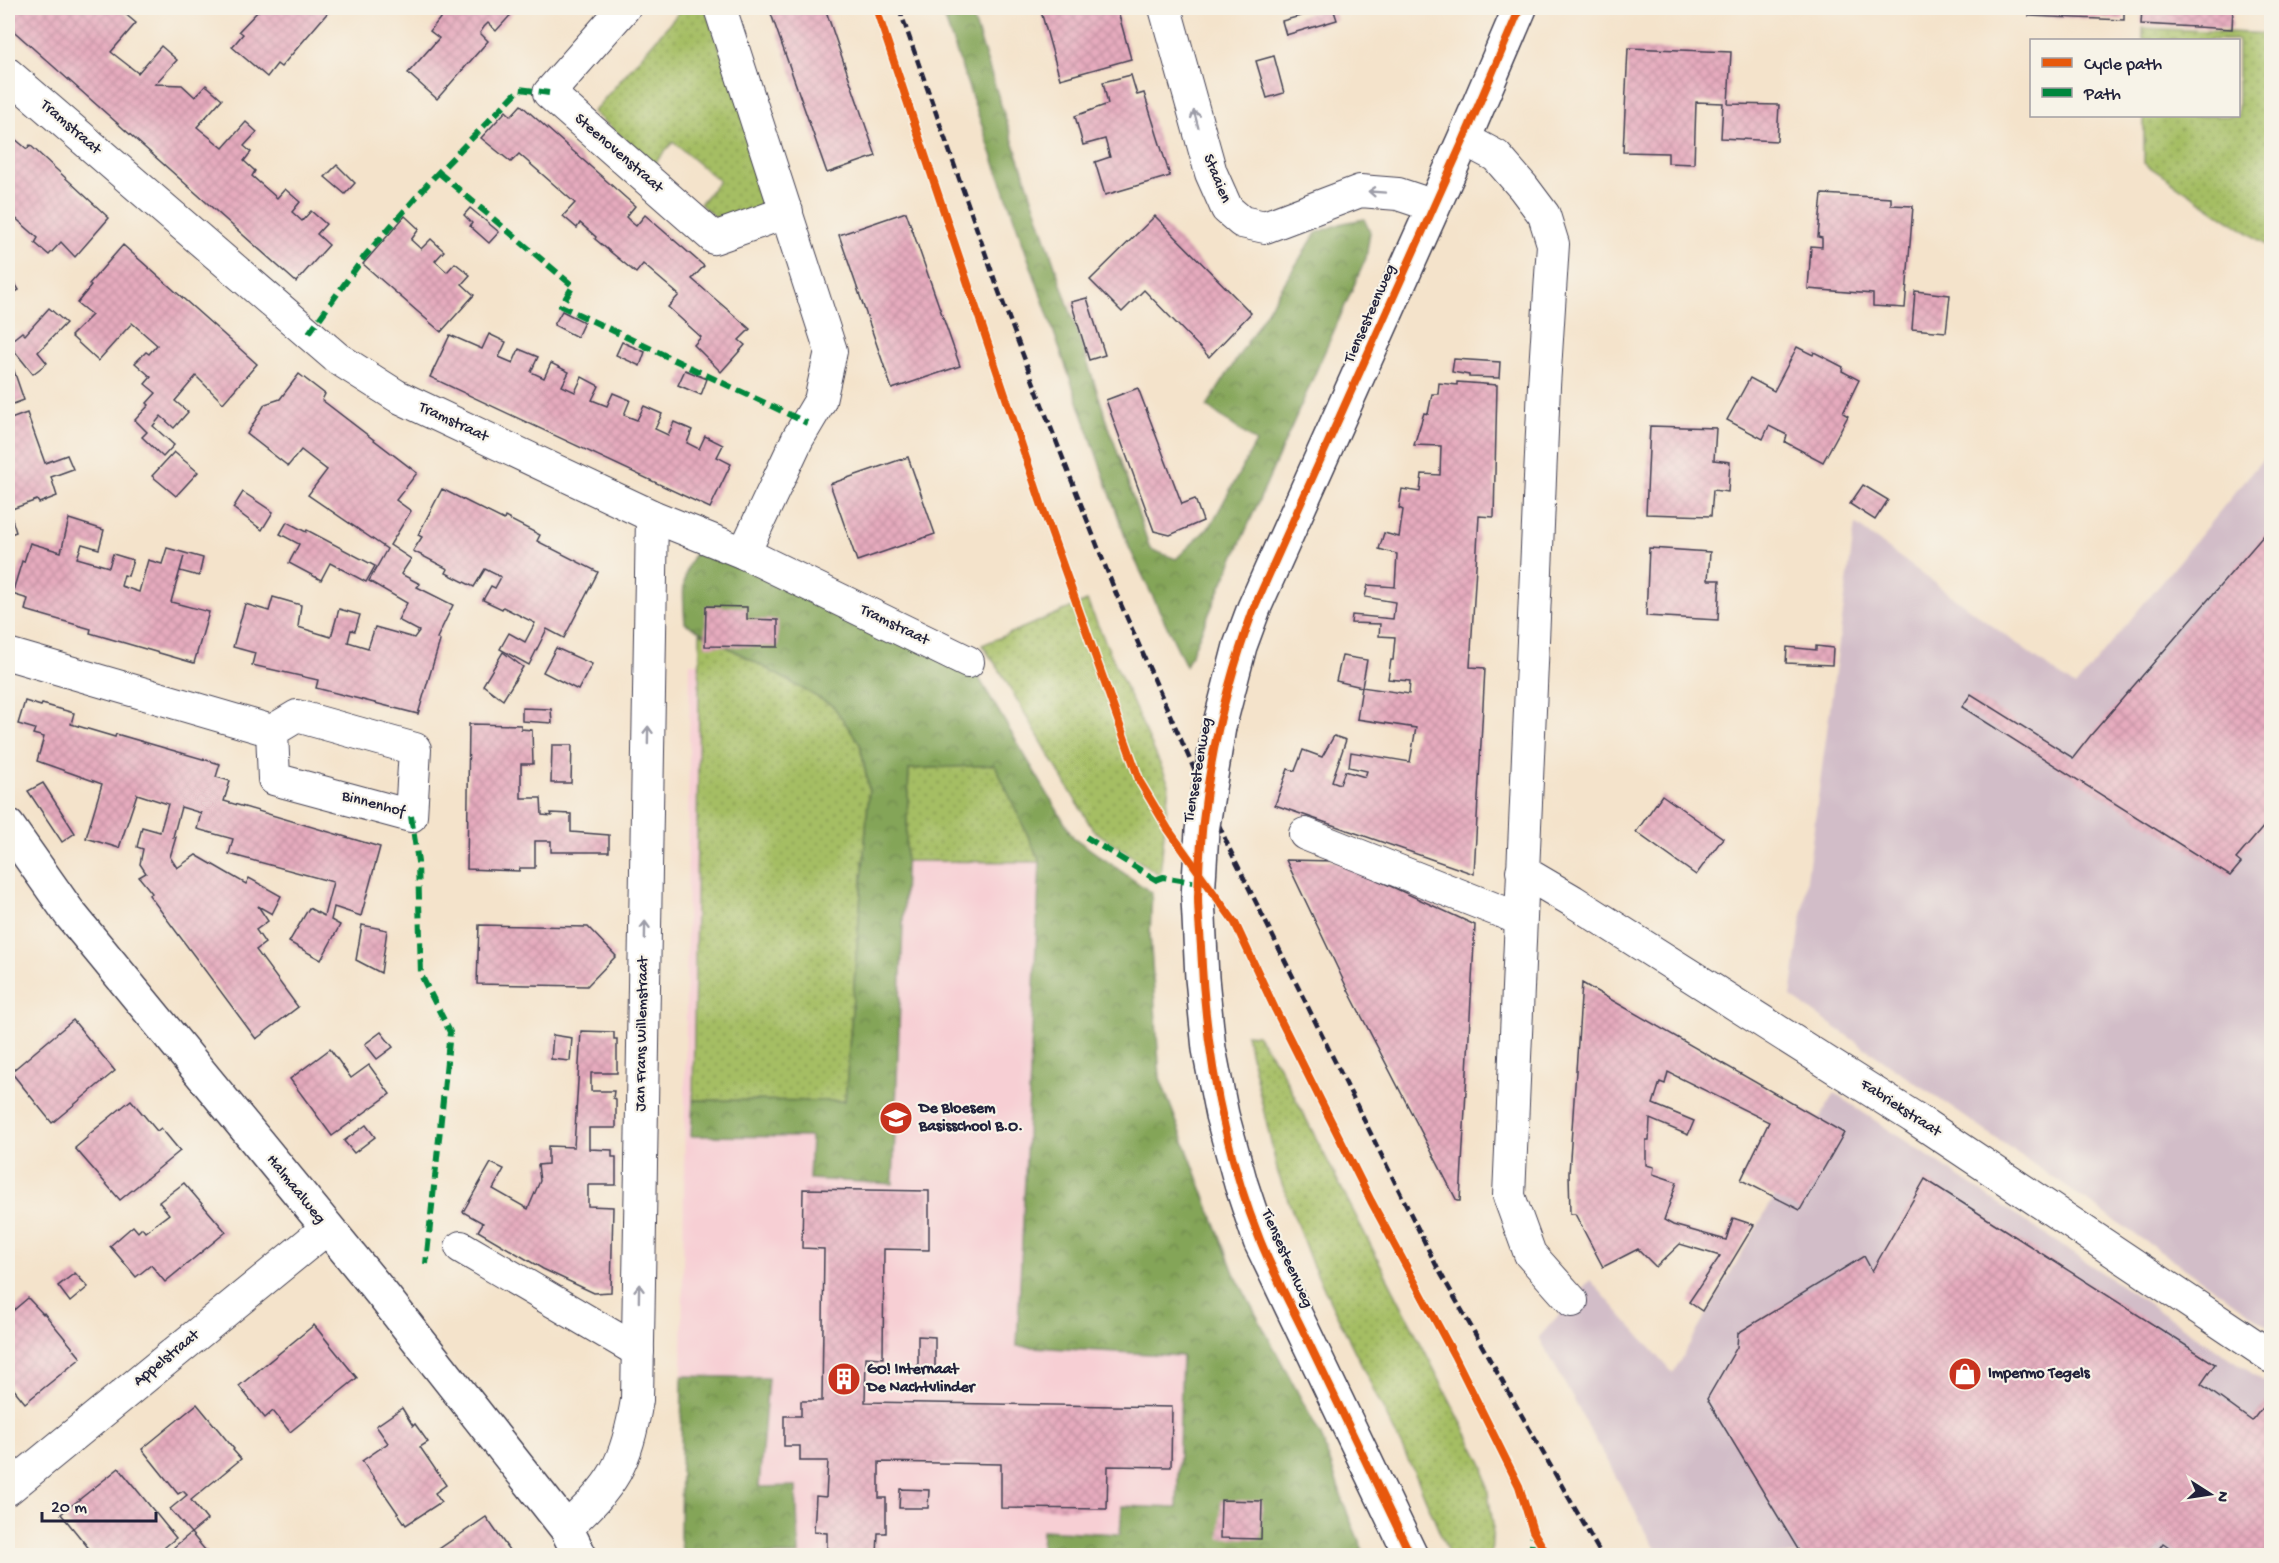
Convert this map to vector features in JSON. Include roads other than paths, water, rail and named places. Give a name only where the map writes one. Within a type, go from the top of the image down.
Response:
[{"type":"main road","name":"Tiensesteenweg","points":[[1411,1556],[1260,1241],[1241,1184],[1222,1114],[1209,1049],[1202,978],[1198,898],[1202,831],[1228,687],[1254,608],[1464,139],[1520,8]]},
{"type":"main road","name":"Halmaalweg","points":[[8,826],[70,914],[382,1294],[573,1542]]},
{"type":"street","name":"Steenovenstraat","points":[[624,8],[549,93],[714,238],[787,212]]},
{"type":"street","points":[[720,8],[831,351],[820,400],[798,438],[744,553]]},
{"type":"street","name":"Staaien","points":[[1165,8],[1211,173],[1227,209],[1242,222],[1265,227],[1360,191],[1398,194],[1434,206]]},
{"type":"street","name":"Tramstraat","points":[[8,74],[337,358],[397,396],[652,516],[744,553],[968,662]]},
{"type":"street","points":[[1464,139],[1496,156],[1523,187],[1544,215],[1553,244],[1544,386],[1509,1196],[1530,1254],[1572,1301]]},
{"type":"street","name":"Jan Frans Willemstraat","points":[[573,1542],[622,1459],[631,1433],[637,1400],[652,516]]},
{"type":"street","points":[[8,654],[272,731]]},
{"type":"street","name":"Binnenhof","points":[[297,716],[415,749],[411,816],[274,779],[272,731],[297,716]]},
{"type":"street","points":[[1305,834],[1520,919]]},
{"type":"street","name":"Fabriekstraat","points":[[1522,871],[1913,1117],[2271,1356]]},
{"type":"street","name":"Appelstraat","points":[[8,1489],[326,1228]]},
{"type":"street","points":[[461,1247],[638,1351]]},
{"type":"railway","points":[[899,8],[999,292],[1115,591],[1230,850],[1437,1267],[1602,1556]]},
{"type":"place","name":"De Bloesem Basisschool B.O.","points":[[896,1118]]},
{"type":"place","name":"Impermo Tegels","points":[[1965,1374]]},
{"type":"place","name":"GO! Internaat De Nachtvlinder","points":[[844,1379]]}]
